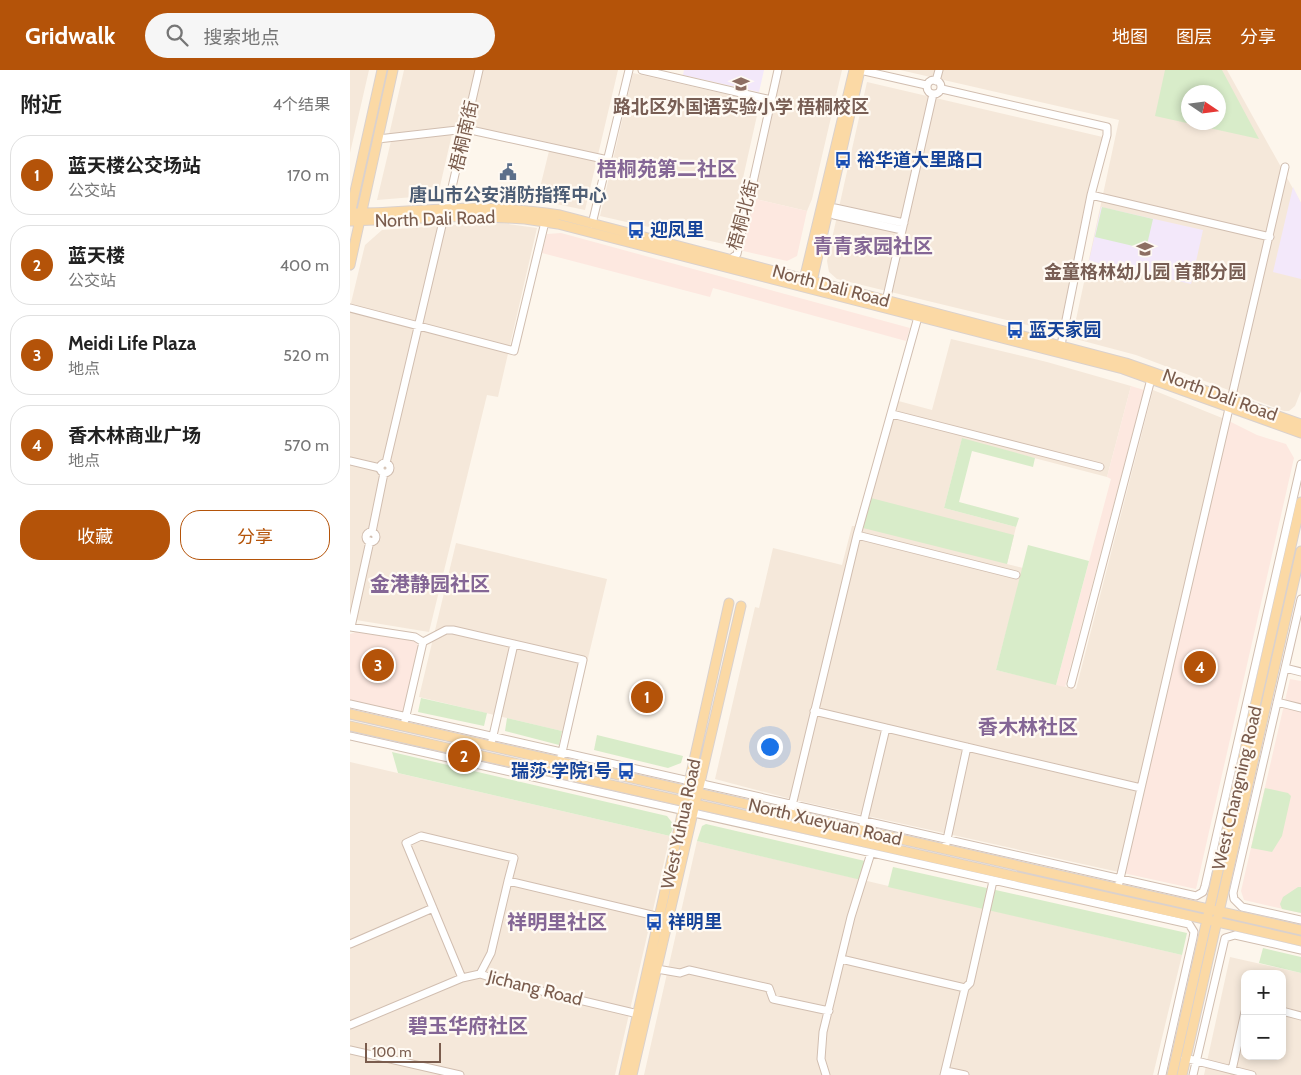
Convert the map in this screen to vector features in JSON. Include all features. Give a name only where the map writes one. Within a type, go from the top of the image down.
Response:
[{"type":"main road","points":[[350,213],[382,70]]},
{"type":"main road","points":[[350,266],[393,70]]},
{"type":"main road","points":[[807,284],[854,70]]},
{"type":"main road","points":[[807,284],[828,211],[860,70]]},
{"type":"main road","name":"North Dali Road","points":[[445,213],[471,208],[526,210],[592,224],[731,259],[918,317],[1126,362],[1301,433]]},
{"type":"main road","name":"North Dali Road","points":[[350,213],[361,217]]},
{"type":"main road","name":"North Dali Road","points":[[350,221],[361,217],[445,213],[545,222],[886,301],[1060,349],[1231,404],[1301,424]]},
{"type":"main road","name":"West Changning Road","points":[[1172,1075],[1301,502]]},
{"type":"main road","name":"West Changning Road","points":[[1182,1075],[1301,551]]},
{"type":"main road","name":"West Yuhua Road","points":[[632,1075],[653,968],[660,917],[730,603]]},
{"type":"main road","name":"West Yuhua Road","points":[[624,1075],[638,1014],[653,968],[695,808],[740,606]]},
{"type":"main road","name":"North Xueyuan Road","points":[[350,714],[405,721],[492,746],[861,830],[946,844],[1119,884],[1210,909],[1301,930]]},
{"type":"main road","name":"North Xueyuan Road","points":[[350,726],[489,757],[685,806],[941,864],[1301,941]]},
{"type":"main road","points":[[489,757],[492,746]]},
{"type":"main road","points":[[941,864],[946,844]]},
{"type":"street","name":"梧桐南街","points":[[350,627],[370,541],[366,536],[372,532],[384,468],[477,70]]},
{"type":"street","points":[[592,224],[629,70]]},
{"type":"street","points":[[642,70],[678,74],[769,99]]},
{"type":"street","name":"梧桐北街","points":[[731,259],[769,99],[774,70]]},
{"type":"street","name":"梧桐北街","points":[[769,99],[778,70]]},
{"type":"street","points":[[860,70],[926,85]]},
{"type":"street","points":[[936,81],[939,70]]},
{"type":"street","points":[[926,85],[930,81],[936,81],[941,84],[942,89]]},
{"type":"street","points":[[926,85],[927,91],[932,94],[939,94],[942,89]]},
{"type":"street","points":[[942,89],[1107,127],[1107,135],[1091,195],[1060,349]]},
{"type":"street","points":[[886,301],[932,94]]},
{"type":"street","points":[[378,139],[464,129],[608,160]]},
{"type":"street","points":[[1119,884],[1270,237],[1284,167]]},
{"type":"street","points":[[1091,195],[1270,237]]},
{"type":"street","points":[[828,211],[835,208],[903,226]]},
{"type":"street","points":[[350,308],[514,351],[545,222]]},
{"type":"street","points":[[790,814],[857,535],[918,317]]},
{"type":"street","points":[[1071,684],[1152,379]]},
{"type":"street","points":[[892,414],[1100,467]]},
{"type":"street","points":[[350,461],[384,468]]},
{"type":"street","name":"West Changning Road","points":[[1119,884],[1196,896],[1203,892],[1301,464]]},
{"type":"street","points":[[857,535],[1016,575]]},
{"type":"street","name":"West Changning Road","points":[[1301,599],[1234,892],[1234,899],[1242,906],[1301,920]]},
{"type":"street","points":[[350,627],[415,637],[423,642]]},
{"type":"street","points":[[405,721],[423,642],[446,630],[583,660],[560,761]]},
{"type":"street","points":[[492,746],[492,736],[514,644]]},
{"type":"street","points":[[1285,668],[1301,672]]},
{"type":"street","points":[[1277,702],[1301,708]]},
{"type":"street","points":[[350,704],[405,721],[492,736],[562,751],[864,821],[946,844],[967,747]]},
{"type":"street","points":[[814,711],[1141,788]]},
{"type":"street","points":[[861,830],[886,728]]},
{"type":"street","points":[[350,736],[487,767],[685,806]]},
{"type":"street","points":[[487,767],[489,757]]},
{"type":"street","points":[[695,808],[871,853],[941,864],[993,881],[1189,924],[1194,932],[1162,1075]]},
{"type":"street","points":[[462,978],[406,843],[419,837],[514,858],[491,953],[480,974]]},
{"type":"street","points":[[826,1075],[821,1059],[821,1046],[851,917],[871,853]]},
{"type":"street","points":[[508,881],[660,917]]},
{"type":"street","points":[[964,1075],[945,1073],[965,988],[970,983],[993,881]]},
{"type":"street","points":[[350,944],[433,908]]},
{"type":"street","points":[[1193,1075],[1225,938],[1235,935],[1301,950]]},
{"type":"street","points":[[841,959],[965,988]]},
{"type":"street","points":[[653,968],[680,974],[689,970],[769,988],[773,999],[829,1012]]},
{"type":"street","name":"Jichang Road","points":[[350,1025],[462,978],[480,974],[512,984],[638,1014]]},
{"type":"street","points":[[1286,1012],[1301,1016]]},
{"type":"street","points":[[1232,1070],[1244,1015]]},
{"type":"street","points":[[350,1050],[460,1075]]},
{"type":"street","points":[[1186,1058],[1252,1075]]},
{"type":"shaded area","points":[[350,70],[369,70],[350,153]]},
{"type":"shaded area","points":[[404,70],[618,70],[585,210],[537,200],[549,151],[454,128],[389,135]]},
{"type":"shaded area","name":"路北区外国语实验小学 梧桐校区","points":[[684,70],[764,70],[759,92],[683,75]]},
{"type":"shaded area","points":[[780,70],[842,70],[812,199],[807,211],[751,198]]},
{"type":"shaded area","points":[[900,70],[1227,70],[1301,203],[1301,391],[1295,406],[1289,411],[1284,411],[1136,355],[1072,338],[1119,120]]},
{"type":"shaded area","points":[[633,73],[760,102],[728,245],[600,216]]},
{"type":"shaded area","points":[[867,82],[1107,138],[1060,333],[837,279],[829,272],[827,261]]},
{"type":"shaded area","points":[[452,134],[438,195],[377,200],[391,141]]},
{"type":"shaded area","points":[[1293,187],[1301,203],[1301,279],[1273,272]]},
{"type":"shaded area","points":[[751,198],[807,211],[797,256],[787,261],[739,250]]},
{"type":"shaded area","name":"金童格林幼儿园 首郡分园","points":[[1101,207],[1203,230],[1191,284],[1089,261]]},
{"type":"shaded area","points":[[494,222],[537,228],[498,397],[487,395],[429,632],[350,619],[350,307],[365,245],[382,230]]},
{"type":"shaded area","points":[[561,233],[910,328],[906,341],[713,288],[710,297],[542,253],[547,234]]},
{"type":"shaded area","points":[[951,339],[1047,362],[1131,386],[1107,477],[962,439],[944,508],[1016,527],[1007,564],[1023,568],[996,670],[1076,689],[1153,390],[1227,420],[1123,873],[791,799],[715,779],[755,607],[759,608],[773,548],[842,565],[852,526],[856,526],[891,399],[932,410]]},
{"type":"shaded area","points":[[1131,386],[1144,390],[1065,687],[1056,685],[1111,479],[1107,477]]},
{"type":"shaded area","points":[[1227,420],[1257,435],[1286,444],[1294,458],[1196,889],[1123,873]]},
{"type":"shaded area","points":[[456,543],[607,579],[570,733],[419,697]]},
{"type":"shaded area","points":[[359,631],[415,640],[419,647],[403,712],[350,700],[350,634]]},
{"type":"shaded area","points":[[1290,679],[1301,681],[1301,913],[1244,900],[1241,891]]},
{"type":"shaded area","points":[[350,762],[670,836],[615,1075],[350,1075]]},
{"type":"shaded area","points":[[697,841],[1182,955],[1153,1075],[644,1075]]},
{"type":"shaded area","points":[[1230,957],[1301,973],[1301,1075],[1204,1075]]},
{"type":"green space","points":[[1165,70],[1222,70],[1259,139],[1218,130],[1226,130],[1226,85],[1181,85],[1181,122],[1155,116]]},
{"type":"green space","points":[[1102,207],[1153,219],[1146,249],[1095,237]]},
{"type":"green space","points":[[962,438],[1035,458],[1033,467],[972,451],[959,502],[1019,518],[1016,527],[944,508]]},
{"type":"green space","points":[[871,498],[1014,535],[1007,564],[863,528]]},
{"type":"green space","points":[[1028,545],[1089,561],[1056,685],[996,670]]},
{"type":"green space","points":[[421,698],[487,713],[484,726],[418,712]]},
{"type":"green space","points":[[507,718],[562,731],[559,745],[505,731]]},
{"type":"green space","points":[[597,735],[683,756],[681,763],[668,768],[594,750]]},
{"type":"green space","points":[[392,752],[667,816],[674,825],[670,836],[398,773]]},
{"type":"green space","points":[[1265,788],[1288,793],[1291,796],[1282,836],[1272,852],[1251,848]]},
{"type":"green space","points":[[706,824],[865,861],[861,880],[697,841],[702,826]]},
{"type":"green space","points":[[893,867],[1187,933],[1182,955],[888,887]]},
{"type":"green space","points":[[1301,887],[1301,913],[1282,909],[1280,904],[1283,897]]},
{"type":"green space","points":[[1263,948],[1301,957],[1301,973],[1259,963]]},
{"type":"place","name":"路北区外国语实验小学 梧桐校区","points":[[741,84]]},
{"type":"place","name":"裕华道大里路口","points":[[843,160]]},
{"type":"place","name":"唐山市公安消防指挥中心","points":[[508,172]]},
{"type":"place","name":"迎凤里","points":[[636,230]]},
{"type":"place","name":"金童格林幼儿园 首郡分园","points":[[1145,249]]},
{"type":"place","name":"蓝天家园","points":[[1015,330]]},
{"type":"place","name":"Meidi Life Plaza","points":[[378,665]]},
{"type":"place","name":"香木林商业广场","points":[[1200,667]]},
{"type":"place","name":"蓝天楼公交场站","points":[[647,697]]},
{"type":"place","name":"蓝天楼","points":[[464,756]]},
{"type":"place","name":"瑞莎·学院1号","points":[[626,771]]},
{"type":"place","name":"祥明里","points":[[654,922]]},
{"type":"district","name":"梧桐苑第二社区","points":[[667,169]]},
{"type":"district","name":"青青家园社区","points":[[873,246]]},
{"type":"district","name":"金港静园社区","points":[[430,584]]},
{"type":"district","name":"香木林社区","points":[[1028,727]]},
{"type":"district","name":"祥明里社区","points":[[557,922]]},
{"type":"district","name":"碧玉华府社区","points":[[468,1026]]}]
